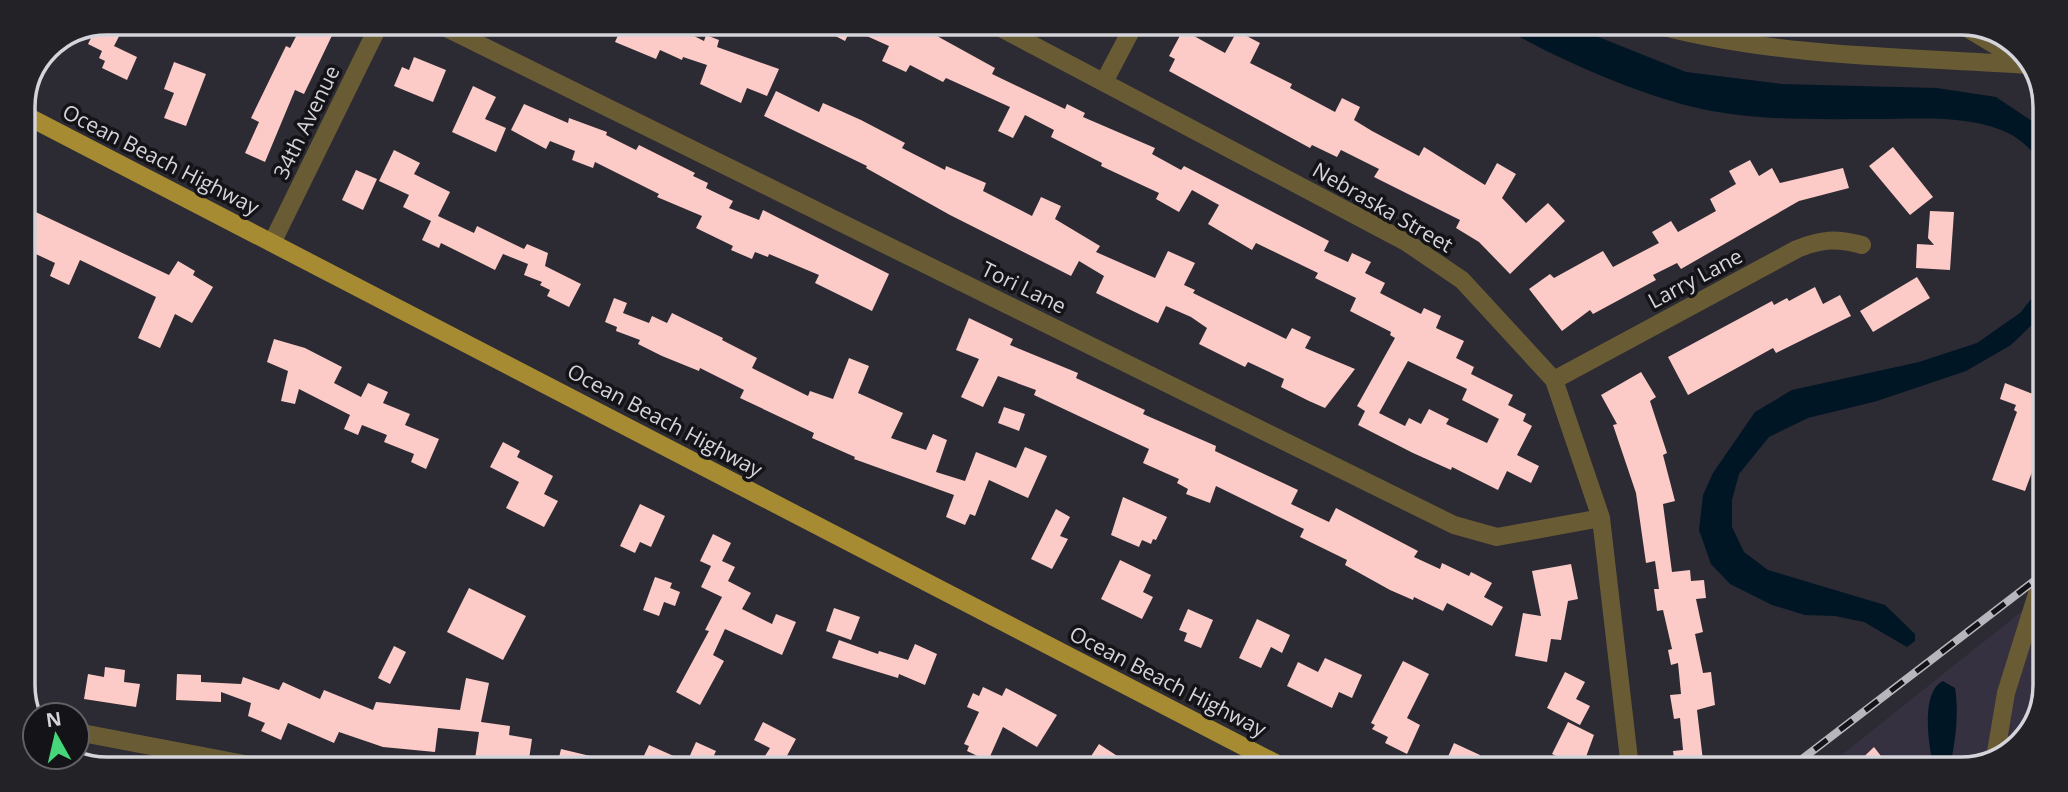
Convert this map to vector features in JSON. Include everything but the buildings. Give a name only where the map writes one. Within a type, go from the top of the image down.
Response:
[{"type":"main road","name":"Ocean Beach Highway","points":[[35,120],[273,241],[1264,757]]},
{"type":"street","name":"34th Avenue","points":[[273,241],[374,35]]},
{"type":"street","name":"Tori Lane","points":[[460,35],[1454,525],[1497,537],[1601,518]]},
{"type":"street","name":"Nebraska Street","points":[[1014,35],[1406,242],[1462,280],[1555,380],[1601,518],[1629,757]]},
{"type":"street","points":[[1104,82],[1129,35]]},
{"type":"street","points":[[1695,35],[1711,39],[1845,53],[2020,66]]},
{"type":"street","points":[[1985,39],[2012,56]]},
{"type":"street","name":"Larry Lane","points":[[1555,380],[1797,249],[1819,240],[1836,238],[1862,245]]},
{"type":"street","points":[[1997,747],[2006,694],[2033,607]]},
{"type":"street","points":[[91,735],[208,757]]},
{"type":"shaded area","points":[[2033,602],[2032,699],[2021,725],[2005,742],[1984,753],[1961,757],[1839,757]]},
{"type":"water","points":[[1517,35],[1594,35],[1686,72],[1781,84],[1937,88],[1996,97],[2033,122],[2033,153],[2017,138],[1997,128],[1963,121],[1767,117],[1702,109],[1598,75]]},
{"type":"water","points":[[2033,297],[2033,324],[2011,345],[1966,371],[1877,401],[1808,418],[1769,437],[1739,474],[1732,500],[1732,527],[1744,552],[1768,570],[1885,605],[1915,634],[1915,641],[1907,647],[1864,622],[1835,616],[1805,615],[1772,605],[1730,584],[1711,564],[1699,530],[1703,495],[1713,473],[1755,412],[1792,390],[1919,362],[1977,343],[2020,313]]},
{"type":"water","points":[[1943,681],[1955,688],[1957,717],[1952,757],[1932,757],[1928,719],[1931,695]]},
{"type":"railway","points":[[1805,757],[2033,582]]}]
